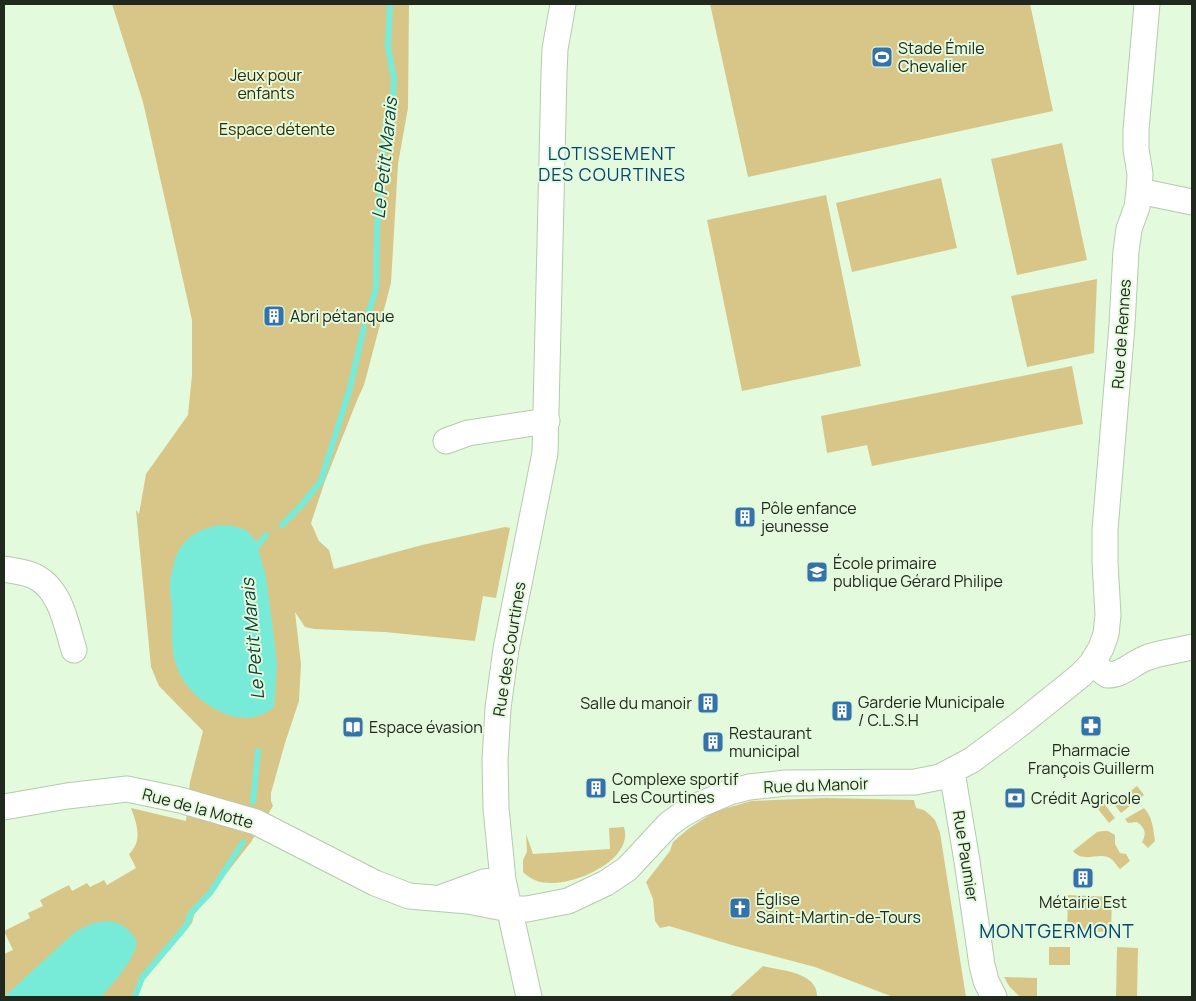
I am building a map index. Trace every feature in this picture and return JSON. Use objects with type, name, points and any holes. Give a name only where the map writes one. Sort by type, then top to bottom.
[{"type":"street","name":"Rue des Courtines","points":[[529,997],[503,880],[496,808],[495,760],[498,708],[506,649],[545,453],[555,49],[563,4]]},
{"type":"street","name":"Rue de Rennes","points":[[1092,663],[1101,648],[1106,634],[1108,614],[1105,562],[1107,512],[1126,251],[1129,229],[1137,207],[1139,191],[1140,174],[1136,149],[1139,82],[1146,4]]},
{"type":"street","points":[[1139,191],[1192,202]]},
{"type":"street","points":[[446,441],[468,433],[546,421]]},
{"type":"street","points":[[4,570],[32,575],[43,581],[51,589],[62,611],[74,650]]},
{"type":"street","points":[[1092,663],[1106,676],[1113,676],[1120,674],[1148,657],[1192,647]]},
{"type":"street","name":"Rue du Manoir","points":[[509,908],[527,909],[568,901],[599,887],[627,868],[669,824],[699,805],[730,792],[749,787],[786,783],[915,782],[940,777],[952,772],[972,760],[1020,724],[1081,676],[1092,663]]},
{"type":"street","name":"Rue Paumier","points":[[952,772],[982,965],[986,981],[994,997]]},
{"type":"street","name":"Rue de la Motte","points":[[4,807],[75,794],[127,789],[180,800],[256,822],[375,883],[409,896],[468,901],[509,908]]},
{"type":"street","name":"Rue de la Motte","points":[[438,899],[466,887],[484,882],[503,880]]},
{"type":"green space","points":[[112,4],[409,4],[408,108],[398,164],[391,283],[364,385],[325,481],[311,523],[319,541],[329,550],[334,569],[422,545],[505,527],[510,528],[496,598],[483,596],[475,641],[385,632],[314,629],[305,627],[295,612],[301,664],[299,701],[271,793],[273,806],[251,842],[194,915],[192,923],[144,980],[137,997],[4,997],[4,954],[13,950],[4,931],[30,918],[28,913],[43,906],[40,900],[69,885],[72,891],[87,883],[90,887],[104,880],[107,885],[136,868],[129,854],[136,844],[138,832],[131,808],[186,821],[190,782],[203,731],[159,686],[151,667],[136,510],[139,514],[146,474],[188,415],[192,375],[192,320],[143,102]]},
{"type":"green space","name":"Stade Émile Chevalier","points":[[710,4],[1030,4],[1053,111],[748,177]]},
{"type":"green space","points":[[1062,143],[1087,260],[1017,275],[991,159]]},
{"type":"green space","points":[[941,178],[957,248],[852,272],[836,203]]},
{"type":"green space","points":[[826,195],[861,366],[742,391],[707,220]]},
{"type":"green space","points":[[1097,279],[1094,353],[1027,367],[1011,296]]},
{"type":"green space","points":[[1072,366],[1083,424],[872,466],[867,445],[827,453],[821,416]]},
{"type":"green space","points":[[1137,786],[1144,795],[1121,813],[1114,804]]},
{"type":"green space","points":[[826,798],[914,800],[916,808],[924,810],[935,820],[940,833],[966,997],[893,997],[815,967],[669,926],[660,928],[655,921],[653,899],[646,882],[670,851],[673,842],[688,829],[714,812],[751,801]]},
{"type":"green space","points":[[1100,798],[1115,818],[1109,823],[1094,804]]},
{"type":"green space","points":[[1144,808],[1151,819],[1155,841],[1148,848],[1142,842],[1145,833],[1142,826],[1137,822],[1128,823],[1125,819]]},
{"type":"green space","points":[[624,827],[625,839],[621,849],[612,859],[589,874],[575,879],[551,883],[536,881],[523,872],[523,860],[527,852],[526,834],[533,854],[610,849],[609,828]]},
{"type":"green space","points":[[1108,831],[1115,835],[1115,844],[1120,853],[1126,854],[1130,861],[1120,869],[1108,857],[1085,857],[1077,855],[1073,851],[1097,832]]},
{"type":"green space","points":[[1068,895],[1112,897],[1111,932],[1067,931]]},
{"type":"green space","points":[[1049,947],[1070,947],[1070,965],[1049,965]]},
{"type":"green space","points":[[1117,947],[1138,948],[1137,997],[1116,997]]},
{"type":"green space","points":[[763,966],[789,971],[812,982],[816,989],[817,997],[729,997]]},
{"type":"green space","points":[[1004,977],[1037,978],[1037,997],[1020,997],[1009,986]]},
{"type":"water","points":[[220,525],[246,530],[256,541],[266,577],[277,665],[274,707],[262,715],[248,718],[234,716],[206,704],[185,682],[175,663],[170,584],[175,559],[183,544],[189,538],[202,530]]},
{"type":"water","points":[[107,921],[125,927],[137,942],[128,964],[101,997],[4,997],[75,932],[93,923]]},
{"type":"waterway","name":"Le Petit Marais","points":[[369,311],[376,289],[377,228],[386,124],[393,100],[394,79],[388,47],[390,4]]},
{"type":"waterway","name":"Le Petit Marais","points":[[282,525],[300,507],[321,481],[350,388],[364,327]]},
{"type":"waterway","name":"Le Petit Marais","points":[[253,552],[266,535]]},
{"type":"waterway","name":"Le Petit Marais","points":[[253,802],[258,751]]},
{"type":"waterway","name":"Le Petit Marais","points":[[135,997],[142,978],[186,926],[191,913],[211,892],[243,842]]},
{"type":"place","name":"Stade Émile Chevalier","points":[[882,57]]},
{"type":"place","name":"Abri pétanque","points":[[274,316]]},
{"type":"place","name":"Pôle enfance jeunesse","points":[[745,517]]},
{"type":"place","name":"École primaire publique Gérard Philipe","points":[[817,572]]},
{"type":"place","name":"Salle du manoir","points":[[708,703]]},
{"type":"place","name":"Garderie Municipale / C.L.S.H","points":[[842,711]]},
{"type":"place","name":"Pharmacie François Guillerm","points":[[1091,726]]},
{"type":"place","name":"Espace évasion","points":[[353,727]]},
{"type":"place","name":"Restaurant municipal","points":[[713,742]]},
{"type":"place","name":"Complexe sportif Les Courtines","points":[[596,788]]},
{"type":"place","name":"Crédit Agricole","points":[[1015,798]]},
{"type":"place","name":"Métairie Est","points":[[1083,878]]},
{"type":"place","name":"Église Saint-Martin-de-Tours","points":[[740,908]]},
{"type":"district","name":"LOTISSEMENT DES COURTINES","points":[[612,163]]},
{"type":"district","name":"MONTGERMONT","points":[[1057,931]]},
{"type":"park label","name":"Jeux pour enfants","points":[[266,84]]},
{"type":"park label","name":"Espace détente","points":[[277,129]]}]
